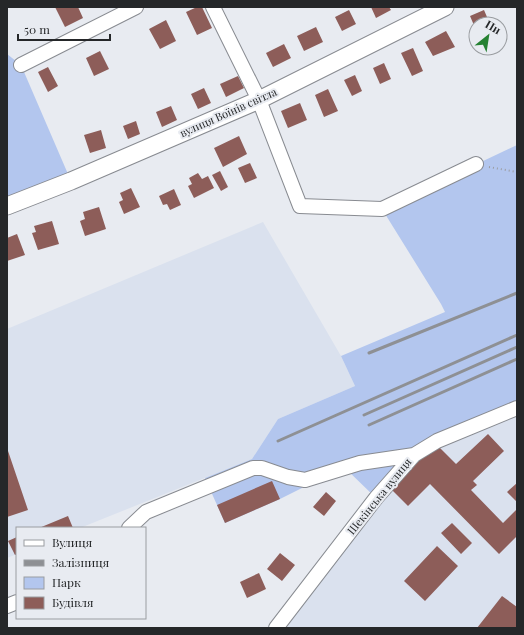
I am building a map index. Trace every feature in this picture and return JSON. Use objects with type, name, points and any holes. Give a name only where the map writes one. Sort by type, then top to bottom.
[{"type":"street","points":[[21,64],[136,7]]},
{"type":"street","points":[[213,7],[259,100],[300,206],[382,209],[476,164]]},
{"type":"street","name":"вулиця Воїнів світла","points":[[7,206],[71,181],[259,100],[445,7]]},
{"type":"street","name":"Шекінська вулиця","points":[[276,628],[376,498],[414,455],[437,441],[517,408]]},
{"type":"street","points":[[130,527],[146,512],[253,468],[262,468],[293,479],[304,480],[360,463],[414,455]]},
{"type":"path","points":[[476,164],[517,172]]},
{"type":"shaded area","points":[[263,222],[341,356],[355,386],[278,419],[252,459],[82,527],[16,527],[16,554],[7,558],[7,329]]},
{"type":"shaded area","points":[[517,408],[517,628],[276,628],[414,455]]},
{"type":"green space","points":[[7,54],[21,65],[71,181],[7,206]]},
{"type":"green space","points":[[517,145],[517,408],[437,441],[376,498],[344,467],[280,499],[225,523],[205,478],[252,459],[278,419],[355,386],[341,356],[445,312],[382,209]]},
{"type":"building","points":[[55,7],[78,7],[83,18],[65,27]]},
{"type":"building","points":[[197,7],[202,7],[212,28],[197,35],[186,12]]},
{"type":"building","points":[[371,7],[389,7],[391,10],[376,18]]},
{"type":"building","points":[[349,10],[356,24],[342,31],[335,17]]},
{"type":"building","points":[[484,10],[487,16],[470,16]]},
{"type":"building","points":[[166,20],[176,41],[160,49],[149,29]]},
{"type":"building","points":[[316,27],[323,42],[304,51],[297,36]]},
{"type":"building","points":[[446,31],[455,47],[433,56],[425,42]]},
{"type":"building","points":[[284,44],[291,58],[273,67],[266,53]]},
{"type":"building","points":[[413,48],[423,71],[412,76],[401,53]]},
{"type":"building","points":[[100,51],[109,69],[94,76],[86,58]]},
{"type":"building","points":[[384,63],[391,79],[380,84],[373,68]]},
{"type":"building","points":[[48,67],[58,86],[48,92],[38,72]]},
{"type":"building","points":[[355,75],[362,91],[352,96],[344,80]]},
{"type":"building","points":[[238,76],[244,88],[226,97],[220,84]]},
{"type":"building","points":[[204,88],[211,103],[198,109],[191,94]]},
{"type":"building","points":[[328,89],[338,111],[324,117],[315,95]]},
{"type":"building","points":[[300,103],[307,120],[288,128],[281,111]]},
{"type":"building","points":[[171,106],[177,120],[162,127],[156,112]]},
{"type":"building","points":[[136,121],[140,134],[128,139],[123,126]]},
{"type":"building","points":[[101,130],[106,148],[90,153],[84,135]]},
{"type":"building","points":[[239,136],[247,154],[223,167],[214,148]]},
{"type":"building","points":[[250,163],[257,178],[245,183],[238,168]]},
{"type":"building","points":[[220,171],[228,187],[221,191],[212,175]]},
{"type":"building","points":[[198,173],[202,179],[208,176],[214,188],[194,198],[188,186],[192,184],[189,178]]},
{"type":"building","points":[[131,188],[140,207],[124,214],[119,202],[123,200],[120,193]]},
{"type":"building","points":[[174,189],[181,205],[170,210],[167,204],[163,205],[159,196]]},
{"type":"building","points":[[99,207],[106,229],[85,236],[80,221],[85,219],[83,212]]},
{"type":"building","points":[[52,221],[59,244],[38,250],[32,233],[36,232],[34,226]]},
{"type":"building","points":[[17,234],[25,255],[7,261],[7,238]]},
{"type":"building","points":[[488,434],[504,451],[473,481],[477,485],[471,490],[503,523],[517,509],[517,536],[499,554],[430,484],[408,506],[391,489],[436,444],[456,464]]},
{"type":"building","points":[[7,448],[28,510],[7,517]]},
{"type":"building","points":[[272,481],[280,499],[225,523],[217,505]]},
{"type":"building","points":[[517,483],[517,502],[507,492]]},
{"type":"building","points":[[326,492],[336,501],[324,516],[313,507]]},
{"type":"building","points":[[68,516],[73,527],[41,527]]},
{"type":"building","points":[[452,523],[472,543],[461,554],[441,533]]},
{"type":"building","points":[[16,537],[16,554],[15,555],[8,541]]},
{"type":"building","points":[[437,546],[458,566],[425,601],[404,581]]},
{"type":"building","points":[[280,553],[295,565],[282,581],[267,569]]},
{"type":"building","points":[[259,573],[266,589],[247,598],[240,582]]},
{"type":"building","points":[[502,596],[517,607],[517,628],[477,628]]},
{"type":"railway","points":[[369,353],[517,293]]},
{"type":"railway","points":[[278,441],[517,335]]},
{"type":"railway","points":[[364,415],[517,347]]},
{"type":"railway","points":[[369,425],[517,359]]}]
